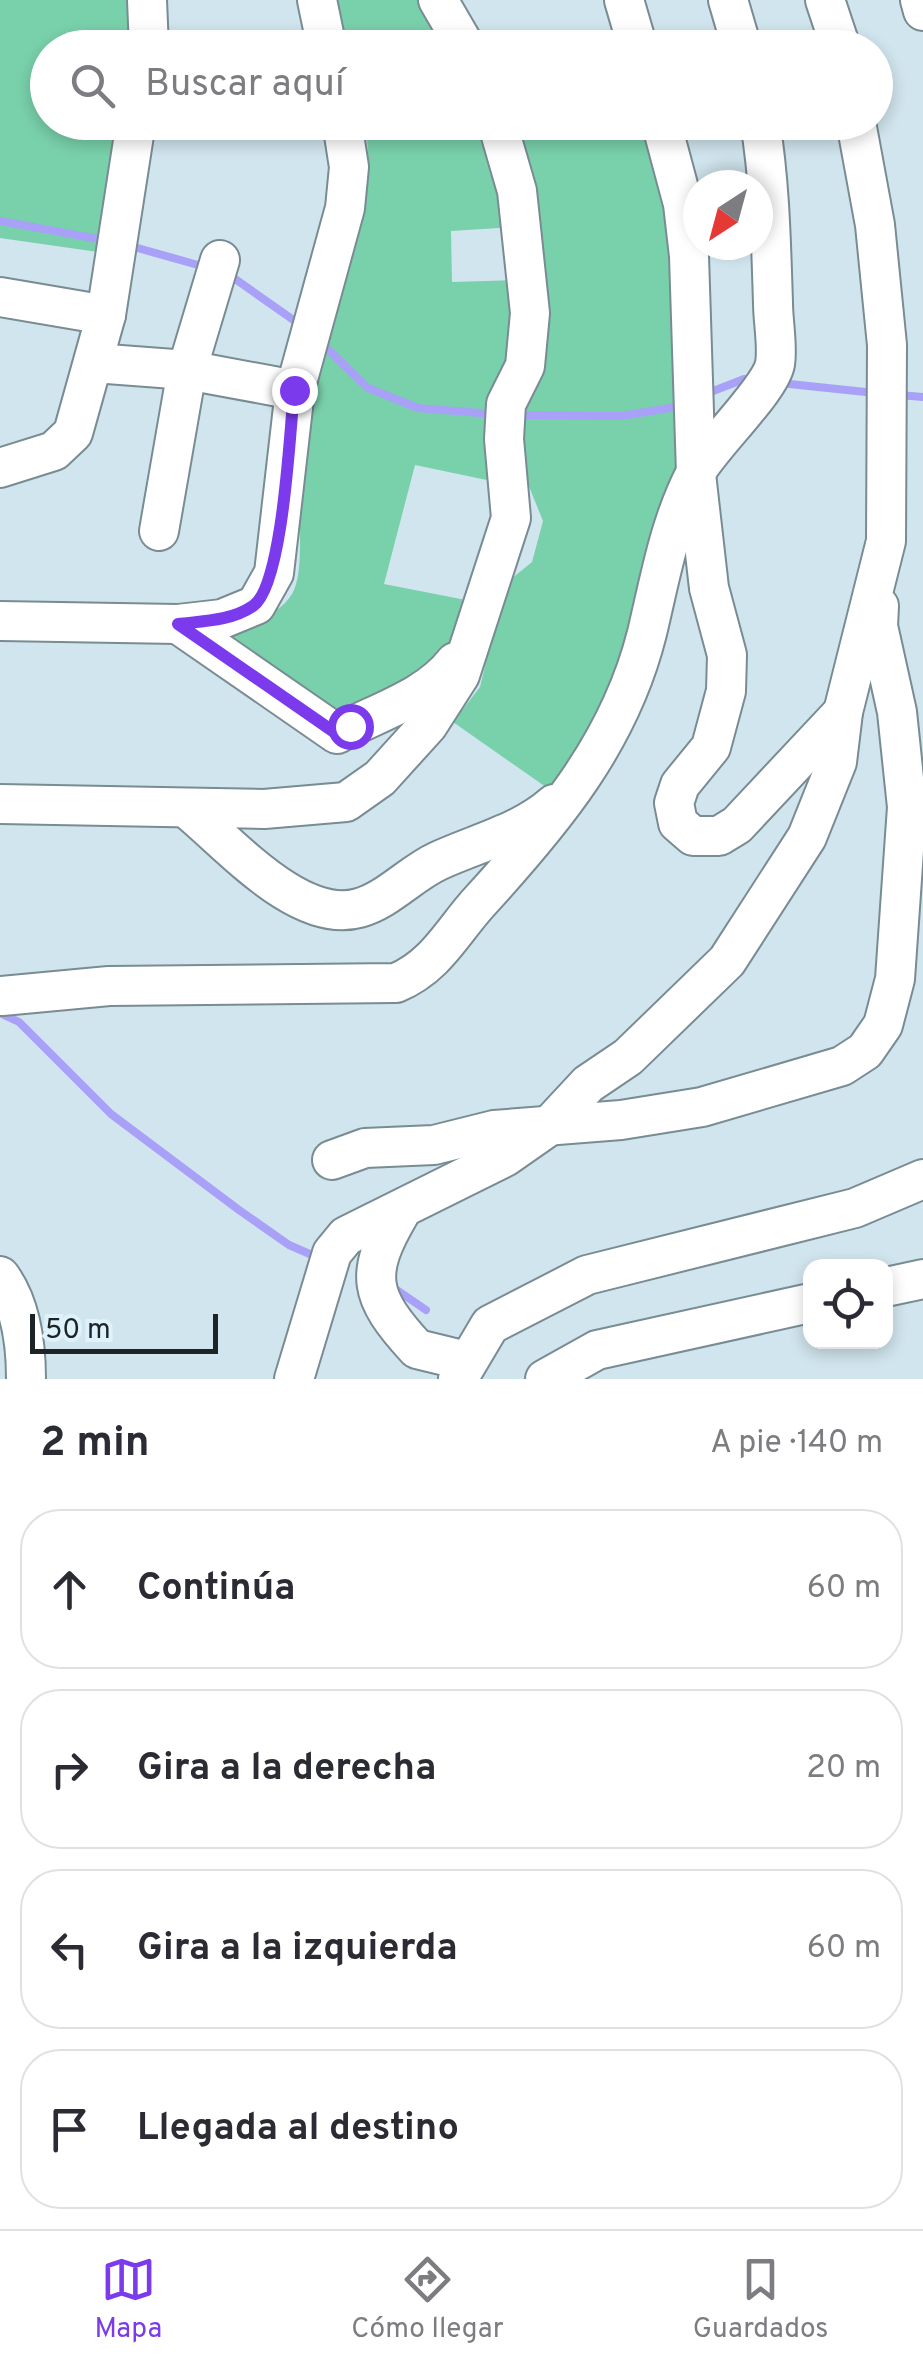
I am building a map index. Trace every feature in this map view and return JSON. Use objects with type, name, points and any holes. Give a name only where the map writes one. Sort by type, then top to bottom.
[{"type":"street","points":[[147,0],[148,30]]},
{"type":"street","points":[[317,0],[323,30]]},
{"type":"street","points":[[438,0],[456,30]]},
{"type":"street","points":[[624,0],[633,30]]},
{"type":"street","points":[[728,0],[737,30]]},
{"type":"street","points":[[826,0],[835,30]]},
{"type":"street","points":[[920,0],[923,12]]},
{"type":"street","points":[[0,468],[54,451],[73,432],[106,315],[133,140]]},
{"type":"street","points":[[0,621],[178,624],[222,620],[256,605],[274,572],[294,390],[344,208],[349,167],[345,140]]},
{"type":"street","points":[[0,804],[264,809],[346,802],[362,794],[428,725],[460,676],[511,518],[504,439],[506,404],[525,366],[530,313],[518,191],[502,140]]},
{"type":"street","points":[[666,140],[684,204],[690,256],[696,474],[710,588],[727,654],[726,691],[710,747],[680,785],[674,802],[678,823],[693,836],[719,836],[737,825],[843,712]]},
{"type":"street","points":[[2,996],[110,986],[396,983],[414,975],[456,936],[477,904],[547,830],[582,778],[625,698],[646,634],[657,574],[696,474],[774,366],[768,176],[763,140]]},
{"type":"street","points":[[294,1379],[332,1253],[362,1226],[400,1213],[505,1157],[548,1127],[588,1084],[628,1057],[727,961],[785,876],[827,792],[886,542],[888,345],[875,225],[859,140]]},
{"type":"street","points":[[160,531],[187,370],[220,260]]},
{"type":"street","points":[[0,297],[106,315]]},
{"type":"street","points":[[94,363],[187,370],[294,390]]},
{"type":"street","points":[[332,1160],[365,1148],[434,1145],[494,1130],[601,1122],[702,1107],[842,1066],[865,1051],[882,1024],[895,978],[908,807],[897,712],[878,626],[880,573]]},
{"type":"street","points":[[178,624],[337,734],[446,674],[471,640]]},
{"type":"street","points":[[186,808],[283,889],[308,905],[334,911],[360,908],[388,894],[413,873],[530,823],[582,778]]},
{"type":"street","points":[[588,1084],[584,1104],[601,1122]]},
{"type":"street","points":[[400,1213],[376,1253],[376,1291],[416,1349],[462,1370],[490,1326],[587,1275],[855,1208],[923,1179]]},
{"type":"street","points":[[0,1276],[11,1290],[26,1348],[26,1379]]},
{"type":"street","points":[[893,1285],[923,1279]]},
{"type":"street","points":[[545,1379],[598,1350],[803,1305]]},
{"type":"green space","points":[[0,0],[140,0],[138,30],[30,30],[30,140],[124,140],[98,252],[0,238]]},
{"type":"green space","points":[[336,0],[430,0],[445,30],[343,30]]},
{"type":"green space","points":[[366,140],[493,140],[515,227],[451,231],[452,282],[521,280],[501,483],[415,465],[384,584],[471,601],[455,650],[416,685],[336,721],[212,635],[277,610],[296,584],[304,438],[322,336],[361,215]]},
{"type":"green space","points":[[514,140],[659,140],[676,206],[682,484],[637,645],[553,792],[453,722],[480,687],[505,584],[532,562],[543,521],[526,479],[517,421]]},
{"type":"waterway","points":[[0,221],[109,241]]},
{"type":"waterway","points":[[127,245],[205,267]]},
{"type":"waterway","points":[[228,274],[302,326]]},
{"type":"waterway","points":[[320,342],[368,388],[418,408],[493,414]]},
{"type":"waterway","points":[[703,395],[744,379],[756,380]]},
{"type":"waterway","points":[[780,383],[875,393]]},
{"type":"waterway","points":[[899,395],[923,397]]},
{"type":"waterway","points":[[517,415],[621,416],[682,406]]},
{"type":"waterway","points":[[0,1013],[19,1022],[111,1114],[289,1245],[319,1258]]},
{"type":"waterway","points":[[388,1284],[426,1310]]},
{"type":"route","points":[[294,390],[274,572],[256,605],[222,620],[178,624],[337,734],[350,726]]}]
